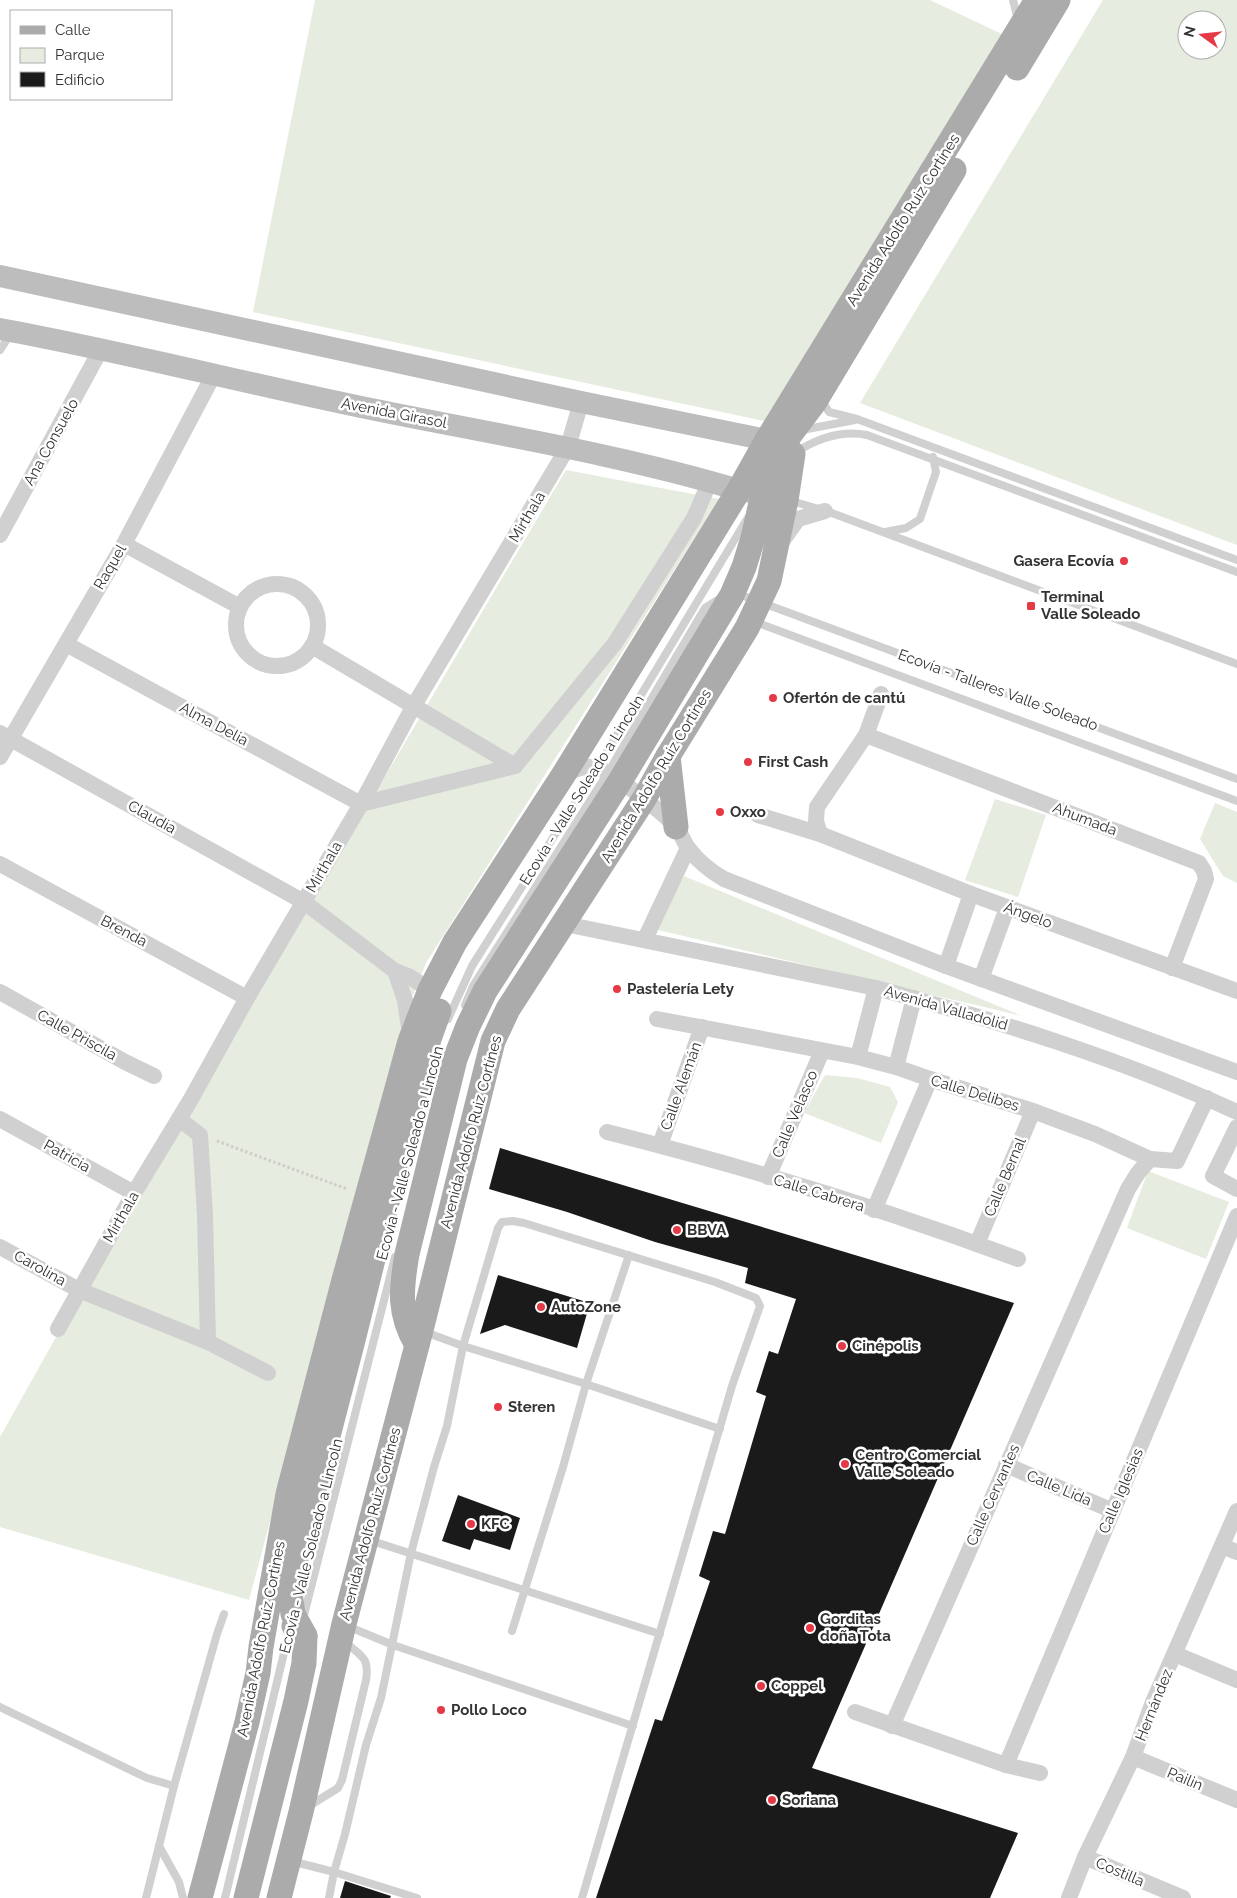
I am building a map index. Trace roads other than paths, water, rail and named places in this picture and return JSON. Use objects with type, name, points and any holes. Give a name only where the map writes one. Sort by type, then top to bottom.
[{"type":"main road","name":"Avenida Adolfo Ruiz Cortínes","points":[[288,1494],[410,1041],[427,999],[455,942],[591,772],[752,492],[786,440],[1037,0]]},
{"type":"main road","points":[[786,440],[818,398],[1058,0]]},
{"type":"main road","name":"Avenida Adolfo Ruiz Cortínes","points":[[279,1898],[342,1631],[419,1338],[493,1040],[508,1009],[565,924],[644,799],[755,611],[769,581],[786,500],[786,440]]},
{"type":"main road","points":[[211,1898],[270,1675],[286,1632],[301,1494],[417,1046],[443,983],[470,933],[591,772],[732,596],[753,538],[752,492]]},
{"type":"main road","points":[[668,756],[682,838]]},
{"type":"main road","points":[[419,1338],[409,1332],[402,1309],[401,1286],[407,1254],[456,1059],[468,1026],[591,772]]},
{"type":"main road","name":"Avenida Adolfo Ruíz Cortines","points":[[200,1898],[247,1722],[258,1673],[286,1632],[288,1494]]},
{"type":"main road","points":[[246,1898],[304,1663],[305,1636],[286,1632]]},
{"type":"main road","points":[[257,1856],[299,1818]]},
{"type":"street","points":[[0,276],[582,402],[786,440]]},
{"type":"street","name":"Avenida Girasol","points":[[6,330],[101,349],[360,407],[568,447],[786,500]]},
{"type":"street","name":"Ana Consuelo","points":[[0,535],[101,349]]},
{"type":"street","name":"Raquel","points":[[0,757],[5,736],[66,644],[124,544],[214,374]]},
{"type":"street","name":"Mirthala","points":[[58,1330],[134,1193],[361,804],[413,707],[568,447],[582,402]]},
{"type":"street","points":[[361,804],[515,766],[615,643],[694,518],[710,481]]},
{"type":"street","points":[[773,564],[781,544],[798,519],[825,511]]},
{"type":"street","points":[[124,544],[240,607]]},
{"type":"street","points":[[276,584],[290,586],[303,593],[312,604],[318,618],[318,633],[305,656],[296,662],[285,666],[273,667],[262,664],[244,650],[239,641],[236,629],[240,607],[249,595],[261,587],[276,584]]},
{"type":"street","name":"Alma Delia","points":[[66,644],[361,804]]},
{"type":"street","points":[[312,646],[515,766]]},
{"type":"street","points":[[820,834],[816,821],[817,807],[866,735],[881,694]]},
{"type":"street","name":"Ahumada","points":[[866,735],[1199,863],[1204,871],[1206,880],[1172,968]]},
{"type":"street","name":"Claudia","points":[[5,736],[304,902],[395,971],[410,977],[427,999]]},
{"type":"street","points":[[591,772],[644,799],[682,838],[711,872],[724,879],[946,966],[1237,1072]]},
{"type":"street","name":"Ángelo","points":[[758,815],[820,834],[1007,908],[1237,991]]},
{"type":"street","points":[[645,939],[682,838]]},
{"type":"street","name":"Brenda","points":[[0,864],[247,998]]},
{"type":"street","points":[[946,966],[971,894]]},
{"type":"street","points":[[981,979],[1007,908]]},
{"type":"street","name":"Avenida Valladolid","points":[[565,924],[645,939],[876,988],[914,998],[1086,1051],[1237,1112]]},
{"type":"street","points":[[395,971],[405,1000],[410,1041]]},
{"type":"street","points":[[858,1057],[876,988]]},
{"type":"street","name":"Calle Priscila","points":[[0,992],[125,1062],[154,1076]]},
{"type":"street","points":[[896,1067],[914,998]]},
{"type":"street","name":"Calle Delibes","points":[[657,1019],[858,1057],[896,1067],[1033,1111],[1095,1134],[1150,1159],[1177,1161],[1206,1098]]},
{"type":"street","name":"Calle Alemán","points":[[660,1145],[702,1027]]},
{"type":"street","name":"Calle Velasco","points":[[768,1177],[822,1051]]},
{"type":"street","points":[[874,1210],[930,1079]]},
{"type":"street","name":"Calle Bernal","points":[[977,1244],[1033,1111]]},
{"type":"street","points":[[179,1118],[200,1135],[205,1215],[208,1342]]},
{"type":"street","name":"Patricia","points":[[0,1119],[134,1193]]},
{"type":"street","points":[[1237,1127],[1213,1176],[1237,1189]]},
{"type":"street","name":"Calle Cabrera","points":[[607,1132],[660,1145],[768,1177],[874,1210],[1018,1259]]},
{"type":"street","name":"Calle Cervantes","points":[[892,1726],[1128,1190],[1138,1173],[1150,1159]]},
{"type":"street","name":"Calle Iglesias","points":[[1006,1765],[1237,1216]]},
{"type":"street","name":"Carolina","points":[[0,1247],[79,1290],[208,1342],[268,1373]]},
{"type":"street","name":"Calle Lida","points":[[1006,1465],[1113,1511]]},
{"type":"street","name":"Hernández","points":[[1069,1898],[1085,1857],[1133,1757],[1153,1702],[1237,1511]]},
{"type":"street","points":[[1222,1546],[1237,1552]]},
{"type":"street","points":[[1175,1654],[1237,1680]]},
{"type":"street","points":[[855,1712],[1006,1765],[1040,1773]]},
{"type":"street","name":"Pailin","points":[[1133,1757],[1237,1800]]},
{"type":"street","name":"Costilla","points":[[1085,1857],[1183,1898]]},
{"type":"lane","points":[[1013,0],[1020,30]]},
{"type":"lane","points":[[0,350],[6,330]]},
{"type":"lane","points":[[818,398],[829,412],[856,419],[1237,560]]},
{"type":"lane","points":[[786,440],[856,419]]},
{"type":"lane","points":[[786,440],[857,433],[867,435],[1237,572]]},
{"type":"lane","points":[[883,532],[906,528],[920,519],[936,472],[934,460],[927,445]]},
{"type":"lane","name":"Ecovía - Valle Soleado a Lincoln","points":[[444,1028],[472,966],[591,772],[752,492]]},
{"type":"lane","points":[[786,500],[825,511],[883,532],[1237,664]]},
{"type":"lane","points":[[732,596],[741,595],[755,611],[1237,801]]},
{"type":"lane","name":"Ecovía - Talleres Valle Soleado","points":[[755,611],[1237,779]]},
{"type":"lane","points":[[463,1012],[472,986],[591,772]]},
{"type":"lane","points":[[329,1898],[366,1745],[381,1698],[412,1553],[434,1467],[447,1426],[463,1346],[498,1228],[502,1222],[513,1221],[715,1282],[756,1298],[759,1302],[760,1312],[732,1386],[582,1898]]},
{"type":"lane","points":[[286,1632],[397,1247]]},
{"type":"lane","points":[[512,1631],[563,1467],[586,1384],[629,1255]]},
{"type":"lane","points":[[419,1338],[463,1346],[586,1384],[720,1429]]},
{"type":"lane","points":[[365,1539],[660,1634]]},
{"type":"lane","name":"Ecovía - Valle Soleado a Lincoln","points":[[225,1898],[286,1632],[300,1584]]},
{"type":"lane","points":[[146,1898],[174,1786],[224,1614]]},
{"type":"lane","points":[[342,1631],[393,1645],[633,1726]]},
{"type":"lane","points":[[299,1818],[338,1788],[342,1780],[360,1709],[368,1666],[342,1631]]},
{"type":"lane","points":[[0,1707],[147,1778],[174,1786]]},
{"type":"lane","points":[[159,1846],[179,1882],[183,1898]]},
{"type":"lane","points":[[289,1860],[417,1898]]},
{"type":"place","name":"Gasera Ecovía","points":[[1124,561]]},
{"type":"place","name":"Terminal Valle Soleado","points":[[1031,606]]},
{"type":"place","name":"Ofertón de cantú","points":[[773,698]]},
{"type":"place","name":"First Cash","points":[[748,762]]},
{"type":"place","name":"Oxxo","points":[[720,812]]},
{"type":"place","name":"Pastelería Lety","points":[[617,989]]},
{"type":"place","name":"BBVA","points":[[677,1230]]},
{"type":"place","name":"AutoZone","points":[[541,1307]]},
{"type":"place","name":"Cinépolis","points":[[842,1346]]},
{"type":"place","name":"Steren","points":[[498,1407]]},
{"type":"place","name":"Centro Comercial Valle Soleado","points":[[845,1464]]},
{"type":"place","name":"KFC","points":[[471,1524]]},
{"type":"place","name":"Gorditas doña Tota","points":[[810,1628]]},
{"type":"place","name":"Coppel","points":[[761,1686]]},
{"type":"place","name":"Pollo Loco","points":[[441,1710]]},
{"type":"place","name":"Soriana","points":[[772,1800]]}]
